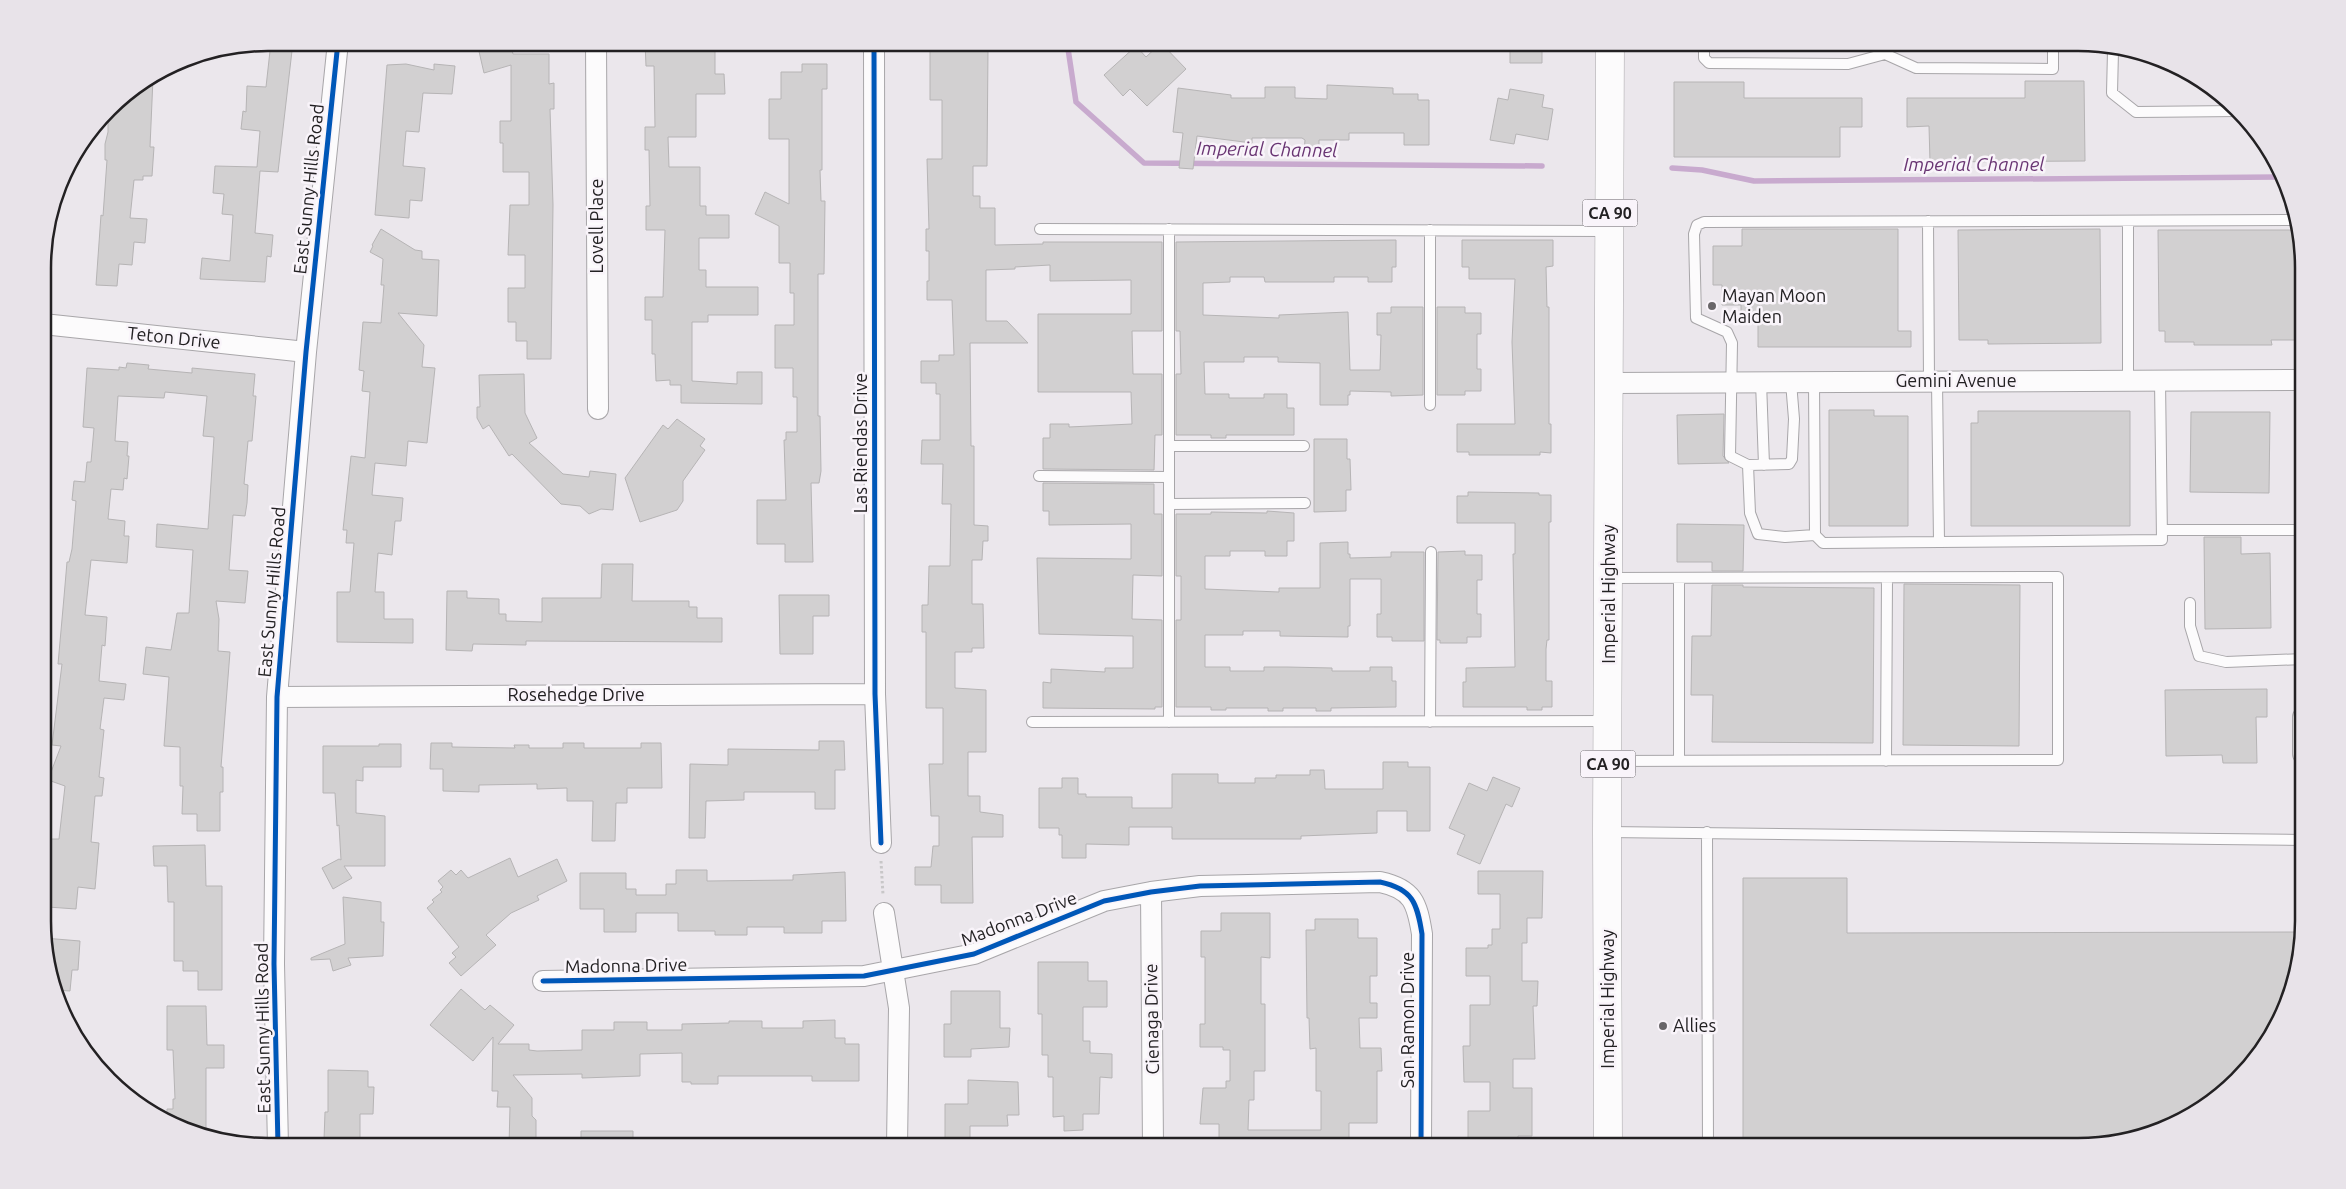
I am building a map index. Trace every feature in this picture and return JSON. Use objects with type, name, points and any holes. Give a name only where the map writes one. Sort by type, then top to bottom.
[{"type":"main road","name":"Imperial Highway","points":[[1608,1138],[1607,832],[1609,721],[1610,51]]},
{"type":"street","name":"East Sunny Hills Road","points":[[278,1138],[274,964],[277,697],[306,352],[337,51]]},
{"type":"street","name":"Lovell Place","points":[[596,51],[598,409]]},
{"type":"street","name":"Las Riendas Drive","points":[[874,51],[875,694],[881,843]]},
{"type":"street","name":"Teton Drive","points":[[51,325],[306,352]]},
{"type":"street","name":"Gemini Avenue","points":[[1610,383],[2295,380]]},
{"type":"street","name":"Rosehedge Drive","points":[[277,697],[875,694]]},
{"type":"street","name":"Madonna Drive","points":[[543,981],[864,976],[974,954],[1104,901],[1151,892],[1200,886],[1380,882],[1397,886],[1411,897]]},
{"type":"street","name":"Cienaga Drive","points":[[1151,892],[1154,1138]]},
{"type":"street","name":"San Ramon Drive","points":[[1411,897],[1418,912],[1422,934],[1421,1138]]},
{"type":"street","points":[[884,913],[899,1008],[897,1138]]},
{"type":"lane","points":[[1704,51],[1704,58],[1709,63],[1848,64],[1885,54],[1916,68],[2053,69],[2053,51]]},
{"type":"lane","points":[[2113,54],[2112,92],[2136,112],[2227,111]]},
{"type":"lane","points":[[1791,382],[1794,419],[1792,459],[1788,464],[1748,465],[1730,456],[1732,343],[1727,332],[1696,318],[1694,234],[1697,225],[1704,222],[2289,220]]},
{"type":"lane","points":[[1928,221],[1939,542]]},
{"type":"lane","points":[[2128,221],[2128,380]]},
{"type":"lane","points":[[1040,229],[1610,231]]},
{"type":"lane","points":[[1169,229],[1169,722]]},
{"type":"lane","points":[[1430,230],[1430,405]]},
{"type":"lane","points":[[1814,382],[1816,534],[1823,543],[2162,540],[2160,380]]},
{"type":"lane","points":[[1761,382],[1764,464]]},
{"type":"lane","points":[[1169,446],[1304,446]]},
{"type":"lane","points":[[1748,465],[1750,513],[1758,534],[1785,537],[1816,534]]},
{"type":"lane","points":[[1038,476],[1169,477]]},
{"type":"lane","points":[[1169,504],[1305,503]]},
{"type":"lane","points":[[2162,530],[2295,530]]},
{"type":"lane","points":[[1430,722],[1431,552]]},
{"type":"lane","points":[[1608,761],[2058,760],[2058,577],[1609,578]]},
{"type":"lane","points":[[1886,761],[1887,578]]},
{"type":"lane","points":[[1679,579],[1679,760]]},
{"type":"lane","points":[[2190,604],[2190,626],[2200,656],[2226,662],[2295,658]]},
{"type":"lane","points":[[1032,722],[1609,721]]},
{"type":"lane","points":[[1607,832],[2295,840]]},
{"type":"lane","points":[[1708,832],[1708,1138]]},
{"type":"path","points":[[881,843],[884,913]]},
{"type":"building","points":[[270,51],[292,51],[278,172],[260,171],[255,233],[273,235],[271,257],[267,256],[265,282],[200,279],[202,258],[230,261],[233,215],[222,214],[224,194],[213,193],[215,166],[257,167],[260,131],[241,129],[243,111],[246,112],[247,86],[266,87]]},
{"type":"building","points":[[479,51],[512,51],[513,54],[549,54],[549,84],[554,83],[554,109],[550,109],[553,205],[551,359],[527,359],[527,341],[516,341],[516,322],[508,322],[508,288],[525,288],[525,255],[508,255],[510,205],[529,205],[529,172],[503,172],[503,143],[500,143],[500,121],[511,121],[511,65],[484,73]]},
{"type":"building","points":[[645,51],[715,51],[715,74],[724,74],[725,94],[696,94],[696,137],[668,137],[669,167],[700,167],[700,206],[706,206],[706,215],[729,215],[729,238],[699,238],[699,270],[706,270],[706,287],[758,287],[758,315],[708,315],[708,322],[692,322],[692,381],[737,384],[737,372],[762,372],[762,404],[681,403],[681,385],[670,385],[670,380],[656,381],[655,354],[652,354],[652,320],[645,320],[645,297],[663,297],[665,230],[646,230],[646,206],[650,206],[649,150],[645,150],[645,127],[655,127],[654,66],[646,66]]},
{"type":"building","points":[[930,51],[988,51],[987,166],[973,166],[973,196],[980,196],[980,208],[995,208],[995,245],[1043,244],[1043,242],[1162,242],[1162,331],[1132,331],[1133,374],[1162,374],[1162,435],[1155,435],[1154,470],[1043,469],[1043,438],[1050,438],[1050,424],[1069,424],[1069,427],[1132,424],[1131,392],[1038,392],[1038,314],[1131,314],[1131,280],[1050,281],[1050,265],[986,270],[986,321],[1007,321],[1028,343],[970,343],[971,446],[974,446],[974,525],[988,526],[988,541],[983,541],[982,560],[972,560],[972,604],[983,604],[984,648],[972,648],[972,652],[955,652],[955,688],[986,690],[986,752],[968,752],[968,796],[980,796],[980,812],[1003,815],[1003,837],[972,837],[973,903],[941,903],[941,885],[915,885],[915,867],[931,867],[933,846],[939,846],[939,816],[931,816],[929,764],[943,764],[943,708],[926,708],[926,632],[922,632],[922,605],[928,605],[929,566],[950,566],[951,504],[942,504],[943,464],[921,464],[922,440],[940,440],[940,394],[936,394],[936,383],[921,383],[921,361],[939,361],[939,355],[954,355],[952,300],[927,300],[929,251],[926,251],[926,229],[929,229],[927,159],[942,159],[942,100],[930,100]]},
{"type":"building","points":[[1130,51],[1141,51],[1146,57],[1152,51],[1169,51],[1186,69],[1147,106],[1130,89],[1123,96],[1104,75]]},
{"type":"building","points":[[1510,51],[1542,51],[1542,63],[1510,63]]},
{"type":"building","points":[[406,64],[434,70],[434,64],[455,66],[452,94],[423,93],[419,132],[406,131],[403,166],[425,168],[422,201],[410,200],[409,218],[375,215],[387,65]]},
{"type":"building","points":[[802,64],[827,64],[827,89],[822,89],[822,170],[820,170],[821,201],[825,201],[824,274],[818,274],[818,416],[820,416],[821,471],[819,483],[811,483],[813,562],[785,562],[785,544],[757,544],[757,500],[786,500],[784,440],[786,440],[786,432],[797,432],[797,397],[793,397],[793,368],[775,368],[775,325],[794,325],[794,293],[790,293],[790,263],[779,263],[779,226],[755,214],[765,192],[789,204],[789,139],[769,139],[769,99],[781,99],[781,72],[802,72]]},
{"type":"building","points":[[2025,81],[2084,81],[2085,161],[1930,162],[1929,126],[1907,127],[1907,98],[2025,98]]},
{"type":"building","points":[[1674,82],[1744,82],[1744,98],[1862,98],[1862,127],[1840,127],[1840,157],[1674,157]]},
{"type":"building","points":[[153,85],[150,147],[154,147],[152,176],[143,176],[143,180],[134,180],[130,218],[147,219],[145,243],[134,242],[132,265],[119,264],[117,286],[96,285],[107,160],[105,160],[105,144],[108,122],[125,105]]},
{"type":"building","points":[[1327,85],[1393,88],[1393,94],[1418,94],[1418,100],[1429,100],[1429,145],[1404,145],[1404,133],[1349,133],[1349,140],[1319,140],[1319,151],[1304,151],[1305,140],[1302,138],[1252,138],[1252,143],[1197,136],[1193,169],[1179,168],[1183,133],[1173,132],[1178,88],[1231,95],[1231,98],[1265,98],[1265,87],[1295,87],[1295,98],[1327,99]]},
{"type":"building","points":[[1510,89],[1544,95],[1542,107],[1553,109],[1548,140],[1516,134],[1514,144],[1490,140],[1498,98],[1508,100]]},
{"type":"building","points":[[381,229],[415,250],[422,251],[422,259],[439,260],[437,316],[398,313],[424,345],[422,367],[435,368],[427,443],[408,441],[406,466],[375,463],[372,495],[403,498],[401,521],[395,521],[392,555],[378,553],[375,592],[384,592],[384,619],[413,619],[413,643],[337,642],[337,592],[350,592],[354,543],[346,543],[347,530],[343,530],[351,456],[365,458],[370,392],[362,391],[364,371],[359,370],[363,322],[381,323],[384,285],[381,285],[383,259],[370,252]]},
{"type":"building","points":[[1742,229],[1898,229],[1898,331],[1911,331],[1911,347],[1758,347],[1758,321],[1741,321],[1741,305],[1722,305],[1722,285],[1713,285],[1713,246],[1742,246]]},
{"type":"building","points":[[2100,229],[2101,343],[1988,344],[1988,340],[1959,340],[1958,230]]},
{"type":"building","points":[[2158,230],[2292,230],[2295,269],[2295,340],[2271,340],[2272,345],[2194,345],[2194,342],[2165,342],[2165,331],[2159,331]]},
{"type":"building","points":[[1396,240],[1396,267],[1392,267],[1392,282],[1368,282],[1368,277],[1334,277],[1334,282],[1265,282],[1264,277],[1230,277],[1230,282],[1203,283],[1203,315],[1279,318],[1279,315],[1348,312],[1350,370],[1380,370],[1381,335],[1377,335],[1377,313],[1391,313],[1391,307],[1423,307],[1423,395],[1391,396],[1391,392],[1350,391],[1348,405],[1320,405],[1320,363],[1278,362],[1278,357],[1244,357],[1244,362],[1204,362],[1205,394],[1229,394],[1229,398],[1264,398],[1264,394],[1287,394],[1287,408],[1294,408],[1294,435],[1226,435],[1226,438],[1211,438],[1211,435],[1176,435],[1176,374],[1181,374],[1180,331],[1176,331],[1176,242]]},
{"type":"building","points":[[1462,240],[1553,240],[1553,266],[1546,267],[1547,307],[1549,307],[1549,424],[1551,424],[1551,453],[1540,452],[1540,455],[1469,455],[1469,452],[1457,452],[1457,424],[1515,424],[1512,342],[1515,279],[1469,279],[1469,267],[1462,267]]},
{"type":"building","points":[[1437,307],[1465,307],[1465,313],[1481,313],[1481,334],[1477,334],[1477,369],[1481,369],[1481,391],[1465,391],[1465,395],[1437,395]]},
{"type":"building","points":[[127,363],[149,365],[148,369],[192,373],[192,368],[255,374],[253,396],[256,396],[252,441],[248,441],[244,484],[248,485],[247,503],[245,516],[233,515],[229,570],[248,571],[245,603],[216,601],[219,619],[218,651],[230,652],[221,767],[223,767],[223,792],[220,792],[220,831],[197,831],[197,814],[182,814],[183,786],[180,786],[180,747],[164,746],[169,677],[143,674],[146,647],[171,650],[177,613],[189,613],[193,550],[156,547],[157,524],[208,529],[214,437],[203,436],[207,396],[165,392],[164,398],[118,396],[115,441],[128,442],[127,456],[129,456],[127,479],[124,478],[123,490],[111,489],[108,519],[125,521],[124,536],[129,536],[127,563],[91,560],[85,615],[107,617],[105,646],[102,645],[99,681],[126,684],[124,700],[104,698],[100,729],[104,730],[99,777],[104,778],[102,796],[95,796],[91,842],[99,843],[95,889],[78,887],[76,909],[51,907],[51,839],[59,839],[65,786],[51,781],[51,772],[61,746],[52,745],[62,664],[58,664],[67,562],[69,562],[72,549],[76,501],[72,500],[74,481],[85,482],[87,462],[91,462],[94,428],[83,427],[87,368],[119,370],[119,367],[126,368]]},
{"type":"building","points":[[524,374],[525,413],[537,438],[529,443],[563,474],[589,477],[590,471],[616,474],[613,510],[601,509],[589,514],[580,506],[561,504],[512,454],[509,456],[489,425],[483,429],[477,418],[477,407],[480,407],[479,375]]},
{"type":"building","points":[[1829,410],[1874,410],[1874,416],[1908,416],[1908,526],[1829,526]]},
{"type":"building","points":[[1978,411],[2130,411],[2130,526],[1971,526],[1971,423],[1978,423]]},
{"type":"building","points":[[2191,412],[2270,412],[2269,493],[2190,492]]},
{"type":"building","points":[[1724,414],[1723,456],[1729,463],[1678,464],[1677,415]]},
{"type":"building","points":[[677,419],[705,439],[700,446],[705,450],[683,481],[683,501],[677,510],[640,522],[625,478],[663,425],[668,429]]},
{"type":"building","points":[[1314,439],[1347,439],[1347,459],[1350,459],[1351,490],[1346,490],[1346,511],[1314,512]]},
{"type":"building","points":[[1043,483],[1154,484],[1154,514],[1162,514],[1162,576],[1133,575],[1132,619],[1162,620],[1162,707],[1155,707],[1155,709],[1043,708],[1043,682],[1051,683],[1051,669],[1105,672],[1105,668],[1133,668],[1133,636],[1039,634],[1037,558],[1131,559],[1131,524],[1049,525],[1049,511],[1043,511]]},
{"type":"building","points":[[1468,492],[1539,493],[1539,495],[1551,495],[1551,522],[1549,522],[1549,640],[1547,640],[1546,649],[1546,681],[1552,681],[1552,707],[1542,707],[1542,710],[1527,710],[1527,707],[1463,707],[1463,682],[1466,682],[1466,668],[1515,667],[1513,554],[1515,554],[1515,523],[1457,523],[1457,496],[1468,496]]},
{"type":"building","points":[[1267,511],[1294,513],[1294,541],[1287,541],[1287,556],[1265,556],[1265,551],[1230,551],[1230,556],[1205,556],[1205,589],[1279,592],[1279,588],[1320,588],[1320,543],[1348,542],[1350,558],[1391,557],[1391,552],[1424,552],[1424,641],[1392,641],[1392,637],[1377,637],[1377,614],[1381,614],[1381,579],[1350,579],[1350,626],[1348,626],[1348,637],[1280,636],[1280,631],[1243,631],[1243,635],[1205,635],[1205,667],[1230,667],[1230,671],[1264,671],[1264,667],[1287,667],[1332,668],[1332,671],[1370,671],[1370,667],[1392,667],[1392,681],[1396,681],[1396,707],[1331,708],[1331,711],[1316,711],[1316,708],[1283,708],[1283,711],[1268,711],[1268,708],[1211,710],[1211,707],[1176,707],[1176,620],[1181,620],[1181,576],[1176,576],[1176,514],[1211,514],[1211,512],[1267,513]]},
{"type":"building","points":[[1677,524],[1744,525],[1743,571],[1712,571],[1712,562],[1677,562]]},
{"type":"building","points":[[2204,537],[2241,537],[2241,554],[2270,553],[2271,628],[2205,629]]},
{"type":"building","points":[[1465,551],[1465,555],[1482,555],[1482,580],[1477,580],[1477,614],[1481,614],[1481,637],[1467,637],[1467,643],[1440,643],[1440,640],[1437,640],[1438,552]]},
{"type":"building","points":[[602,564],[633,564],[632,601],[689,601],[689,607],[697,607],[697,618],[722,618],[722,642],[526,641],[526,645],[473,644],[472,651],[446,650],[447,591],[467,591],[467,598],[499,599],[499,614],[506,614],[506,621],[542,622],[542,598],[601,598]]},
{"type":"building","points":[[1904,584],[2020,585],[2019,746],[1903,745]]},
{"type":"building","points":[[1712,585],[1874,588],[1873,743],[1712,742],[1713,695],[1691,695],[1692,636],[1711,636]]},
{"type":"building","points":[[779,595],[829,595],[829,616],[813,616],[813,654],[780,654]]},
{"type":"building","points":[[2267,689],[2267,717],[2256,717],[2257,763],[2223,763],[2222,755],[2166,756],[2165,690]]},
{"type":"building","points":[[819,741],[844,741],[845,770],[835,770],[835,809],[815,809],[815,792],[744,792],[744,800],[706,801],[705,838],[689,838],[690,764],[728,765],[728,749],[819,750]]},
{"type":"building","points":[[431,743],[452,743],[452,747],[515,748],[514,745],[529,745],[529,748],[563,748],[563,743],[584,743],[584,748],[641,748],[641,743],[661,743],[662,788],[627,788],[627,803],[616,803],[615,841],[592,841],[593,801],[567,801],[567,788],[537,789],[537,784],[479,785],[479,792],[443,791],[443,769],[430,769]]},
{"type":"building","points":[[379,744],[401,744],[401,767],[363,767],[363,781],[356,780],[356,813],[385,816],[385,866],[344,866],[352,878],[333,889],[322,868],[339,859],[341,860],[339,825],[337,826],[335,793],[323,793],[323,746],[379,746]]},
{"type":"building","points":[[1383,762],[1408,762],[1408,767],[1430,767],[1430,831],[1407,831],[1407,811],[1377,811],[1377,833],[1301,836],[1301,839],[1172,839],[1172,827],[1129,827],[1129,845],[1086,844],[1086,858],[1062,858],[1062,835],[1059,835],[1059,828],[1039,828],[1039,788],[1062,788],[1062,778],[1078,778],[1078,794],[1086,794],[1086,797],[1132,797],[1132,808],[1172,808],[1172,774],[1218,774],[1218,783],[1255,783],[1255,778],[1276,778],[1276,775],[1310,775],[1310,770],[1324,770],[1325,789],[1383,789]]},
{"type":"building","points":[[1493,777],[1520,788],[1512,807],[1506,804],[1480,864],[1457,854],[1465,835],[1449,828],[1469,783],[1487,791]]},
{"type":"building","points":[[205,845],[206,886],[222,886],[222,990],[198,990],[198,971],[183,971],[183,961],[174,961],[174,902],[168,902],[167,866],[154,866],[153,846]]},
{"type":"building","points":[[510,858],[518,877],[557,859],[567,881],[537,896],[539,900],[511,913],[486,935],[496,945],[461,976],[449,963],[456,957],[452,953],[459,947],[427,908],[434,902],[432,900],[442,892],[440,890],[443,887],[438,881],[451,870],[456,875],[461,870],[468,878]]},
{"type":"building","points":[[676,870],[707,870],[707,881],[793,880],[793,875],[845,872],[846,921],[822,921],[822,933],[784,933],[784,927],[747,927],[747,935],[715,935],[715,931],[678,931],[678,913],[636,913],[636,932],[604,932],[604,909],[580,909],[580,873],[626,873],[626,889],[636,889],[636,895],[666,895],[666,884],[676,884]]},
{"type":"building","points":[[1478,871],[1543,871],[1542,918],[1527,918],[1527,943],[1522,943],[1522,981],[1538,981],[1537,1006],[1533,1006],[1535,1059],[1513,1059],[1513,1088],[1532,1088],[1532,1136],[1518,1136],[1518,1138],[1468,1138],[1468,1111],[1490,1111],[1490,1082],[1464,1082],[1463,1046],[1470,1046],[1470,1005],[1490,1005],[1490,976],[1466,976],[1466,948],[1488,948],[1488,945],[1492,945],[1492,929],[1500,929],[1500,894],[1478,894]]},
{"type":"building","points":[[1743,878],[1847,878],[1847,933],[2294,932],[2291,963],[2278,1004],[2266,1029],[2250,1053],[2210,1093],[2186,1109],[2161,1121],[2120,1134],[2077,1138],[1743,1138]]},
{"type":"building","points":[[343,897],[381,902],[381,922],[384,922],[383,956],[348,958],[351,965],[333,971],[330,959],[311,960],[311,958],[345,944]]},
{"type":"building","points":[[1221,913],[1270,913],[1270,958],[1261,957],[1261,1004],[1265,1004],[1265,1071],[1254,1071],[1254,1100],[1249,1100],[1248,1130],[1321,1130],[1321,1091],[1316,1091],[1316,1048],[1310,1049],[1309,1018],[1307,1018],[1306,930],[1315,930],[1315,919],[1358,919],[1358,938],[1377,938],[1377,976],[1370,976],[1370,1003],[1377,1003],[1377,1018],[1359,1018],[1360,1048],[1381,1048],[1382,1071],[1377,1071],[1377,1123],[1349,1123],[1349,1138],[1219,1138],[1219,1124],[1200,1124],[1203,1088],[1226,1088],[1226,1081],[1230,1081],[1230,1050],[1223,1050],[1223,1047],[1200,1047],[1200,1024],[1205,1024],[1205,957],[1201,957],[1201,931],[1221,931]]},
{"type":"building","points":[[52,939],[80,941],[78,970],[72,970],[70,991],[63,990],[55,963]]},
{"type":"building","points":[[1038,962],[1088,962],[1088,981],[1107,981],[1107,1007],[1083,1007],[1083,1041],[1090,1041],[1090,1053],[1112,1054],[1112,1078],[1100,1077],[1099,1114],[1083,1114],[1083,1130],[1064,1131],[1064,1116],[1053,1117],[1053,1077],[1048,1077],[1048,1055],[1042,1055],[1042,1014],[1038,1014]]},
{"type":"building","points":[[461,989],[485,1010],[490,1005],[514,1025],[498,1044],[529,1044],[529,1050],[537,1051],[582,1050],[582,1030],[614,1030],[614,1022],[647,1022],[647,1030],[682,1030],[682,1024],[762,1021],[762,1028],[803,1028],[803,1021],[835,1020],[835,1038],[845,1038],[845,1044],[859,1044],[859,1081],[812,1081],[812,1076],[718,1076],[718,1084],[691,1084],[691,1082],[682,1082],[682,1053],[640,1054],[640,1076],[582,1078],[582,1074],[513,1075],[532,1098],[532,1116],[536,1120],[536,1138],[509,1138],[510,1107],[497,1107],[498,1091],[492,1091],[493,1037],[473,1061],[430,1025]]},
{"type":"building","points":[[951,991],[1000,991],[1000,1028],[1010,1028],[1009,1047],[971,1049],[971,1057],[944,1057],[944,1024],[951,1024]]},
{"type":"building","points":[[167,1006],[206,1006],[207,1045],[224,1045],[224,1068],[206,1068],[206,1128],[167,1112],[167,1109],[173,1109],[173,1099],[175,1099],[173,1050],[167,1050]]},
{"type":"building","points":[[328,1070],[368,1071],[368,1087],[374,1087],[373,1114],[360,1114],[360,1138],[324,1138],[325,1112],[328,1112]]},
{"type":"building","points":[[968,1080],[1018,1082],[1019,1115],[1007,1115],[1008,1126],[970,1126],[970,1138],[945,1138],[945,1104],[968,1104]]},
{"type":"building","points":[[581,1131],[633,1131],[633,1138],[581,1138]]},
{"type":"waterway","name":"Imperial Channel","points":[[1068,51],[1076,102],[1144,163],[1542,166]]},
{"type":"waterway","name":"Imperial Channel","points":[[1672,168],[1702,170],[1754,181],[2274,177]]},
{"type":"cycle path","points":[[278,1138],[274,964],[277,697],[306,352],[337,51]]},
{"type":"cycle path","points":[[874,51],[875,694],[881,843]]},
{"type":"cycle path","points":[[543,981],[864,976],[974,954],[1104,901],[1151,892],[1200,886],[1380,882],[1400,889],[1412,899],[1418,914],[1422,934],[1421,1138]]},
{"type":"place","name":"Mayan Moon Maiden","points":[[1712,306]]},
{"type":"place","name":"Allies","points":[[1663,1026]]}]
